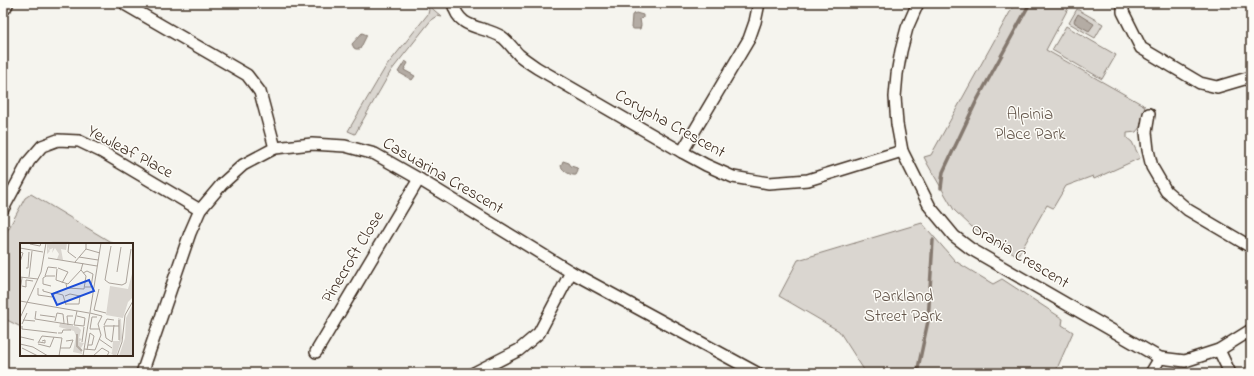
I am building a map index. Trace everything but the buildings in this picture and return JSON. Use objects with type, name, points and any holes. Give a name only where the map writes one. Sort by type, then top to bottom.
[{"type":"main road","points":[[3,7],[5,3]]},
{"type":"street","name":"Corypha Crescent","points":[[453,3],[458,15],[463,21],[472,26],[492,32],[502,37],[520,56],[537,68],[682,152],[733,177],[769,183],[808,180],[902,151]]},
{"type":"street","points":[[682,152],[749,38],[755,22],[759,3]]},
{"type":"street","name":"Orania Crescent","points":[[918,3],[907,28],[897,74],[895,97],[897,124],[902,151],[930,207],[954,236],[971,249],[1160,358],[1185,361],[1219,350],[1251,330]]},
{"type":"street","points":[[1123,3],[1123,12],[1140,48],[1200,83],[1217,88],[1251,77]]},
{"type":"street","points":[[126,5],[247,75],[260,92],[275,148]]},
{"type":"street","points":[[1150,114],[1146,132],[1148,150],[1152,167],[1166,191],[1188,210],[1251,247]]},
{"type":"street","name":"Yewleaf Place","points":[[3,209],[29,161],[42,146],[58,140],[79,141],[102,152],[200,210]]},
{"type":"street","name":"Casuarina Crescent","points":[[142,373],[190,233],[200,210],[222,184],[243,165],[275,148],[312,144],[345,146],[375,154],[572,272],[757,373]]},
{"type":"street","name":"Pinecroft Close","points":[[316,352],[419,179]]},
{"type":"street","points":[[474,373],[519,350],[539,333],[572,272]]},
{"type":"street","points":[[1219,350],[1230,373]]},
{"type":"street","points":[[1151,373],[1160,358]]},
{"type":"green space","points":[[426,3],[442,17],[437,16],[432,19],[391,71],[355,134],[348,131],[385,68],[428,14],[429,10]]},
{"type":"green space","name":"Alpinia Place Park","points":[[1015,3],[1071,3],[1046,50],[1145,106],[1140,127],[1136,132],[1127,133],[1127,138],[1132,142],[1140,158],[1094,179],[1093,176],[1066,186],[1053,208],[1047,205],[1018,256],[972,227],[954,210],[924,157],[931,155]]},
{"type":"green space","points":[[1077,9],[1103,24],[1095,38],[1069,23]]},
{"type":"green space","points":[[1066,26],[1116,55],[1102,79],[1052,50]]},
{"type":"green space","points":[[31,194],[112,243],[20,243],[20,326],[3,318],[3,239],[25,198]]},
{"type":"green space","name":"Parkland Street Park","points":[[922,223],[955,261],[993,284],[1002,279],[1063,319],[1062,325],[1073,332],[1055,373],[866,373],[839,331],[779,296],[798,260]]},
{"type":"shaded area","points":[[636,13],[643,15],[643,18],[640,19],[640,29],[631,28],[632,15]]},
{"type":"shaded area","points":[[1078,14],[1094,24],[1089,31],[1075,23],[1074,21]]},
{"type":"shaded area","points":[[362,33],[367,35],[360,49],[356,49],[352,44]]},
{"type":"shaded area","points":[[405,61],[408,63],[404,70],[415,76],[412,80],[398,72]]},
{"type":"shaded area","points":[[563,161],[577,168],[578,171],[576,175],[570,174],[563,170],[561,166]]},
{"type":"waterway","points":[[941,188],[943,172],[976,102],[1030,3]]},
{"type":"waterway","points":[[917,373],[928,321],[933,240]]}]
